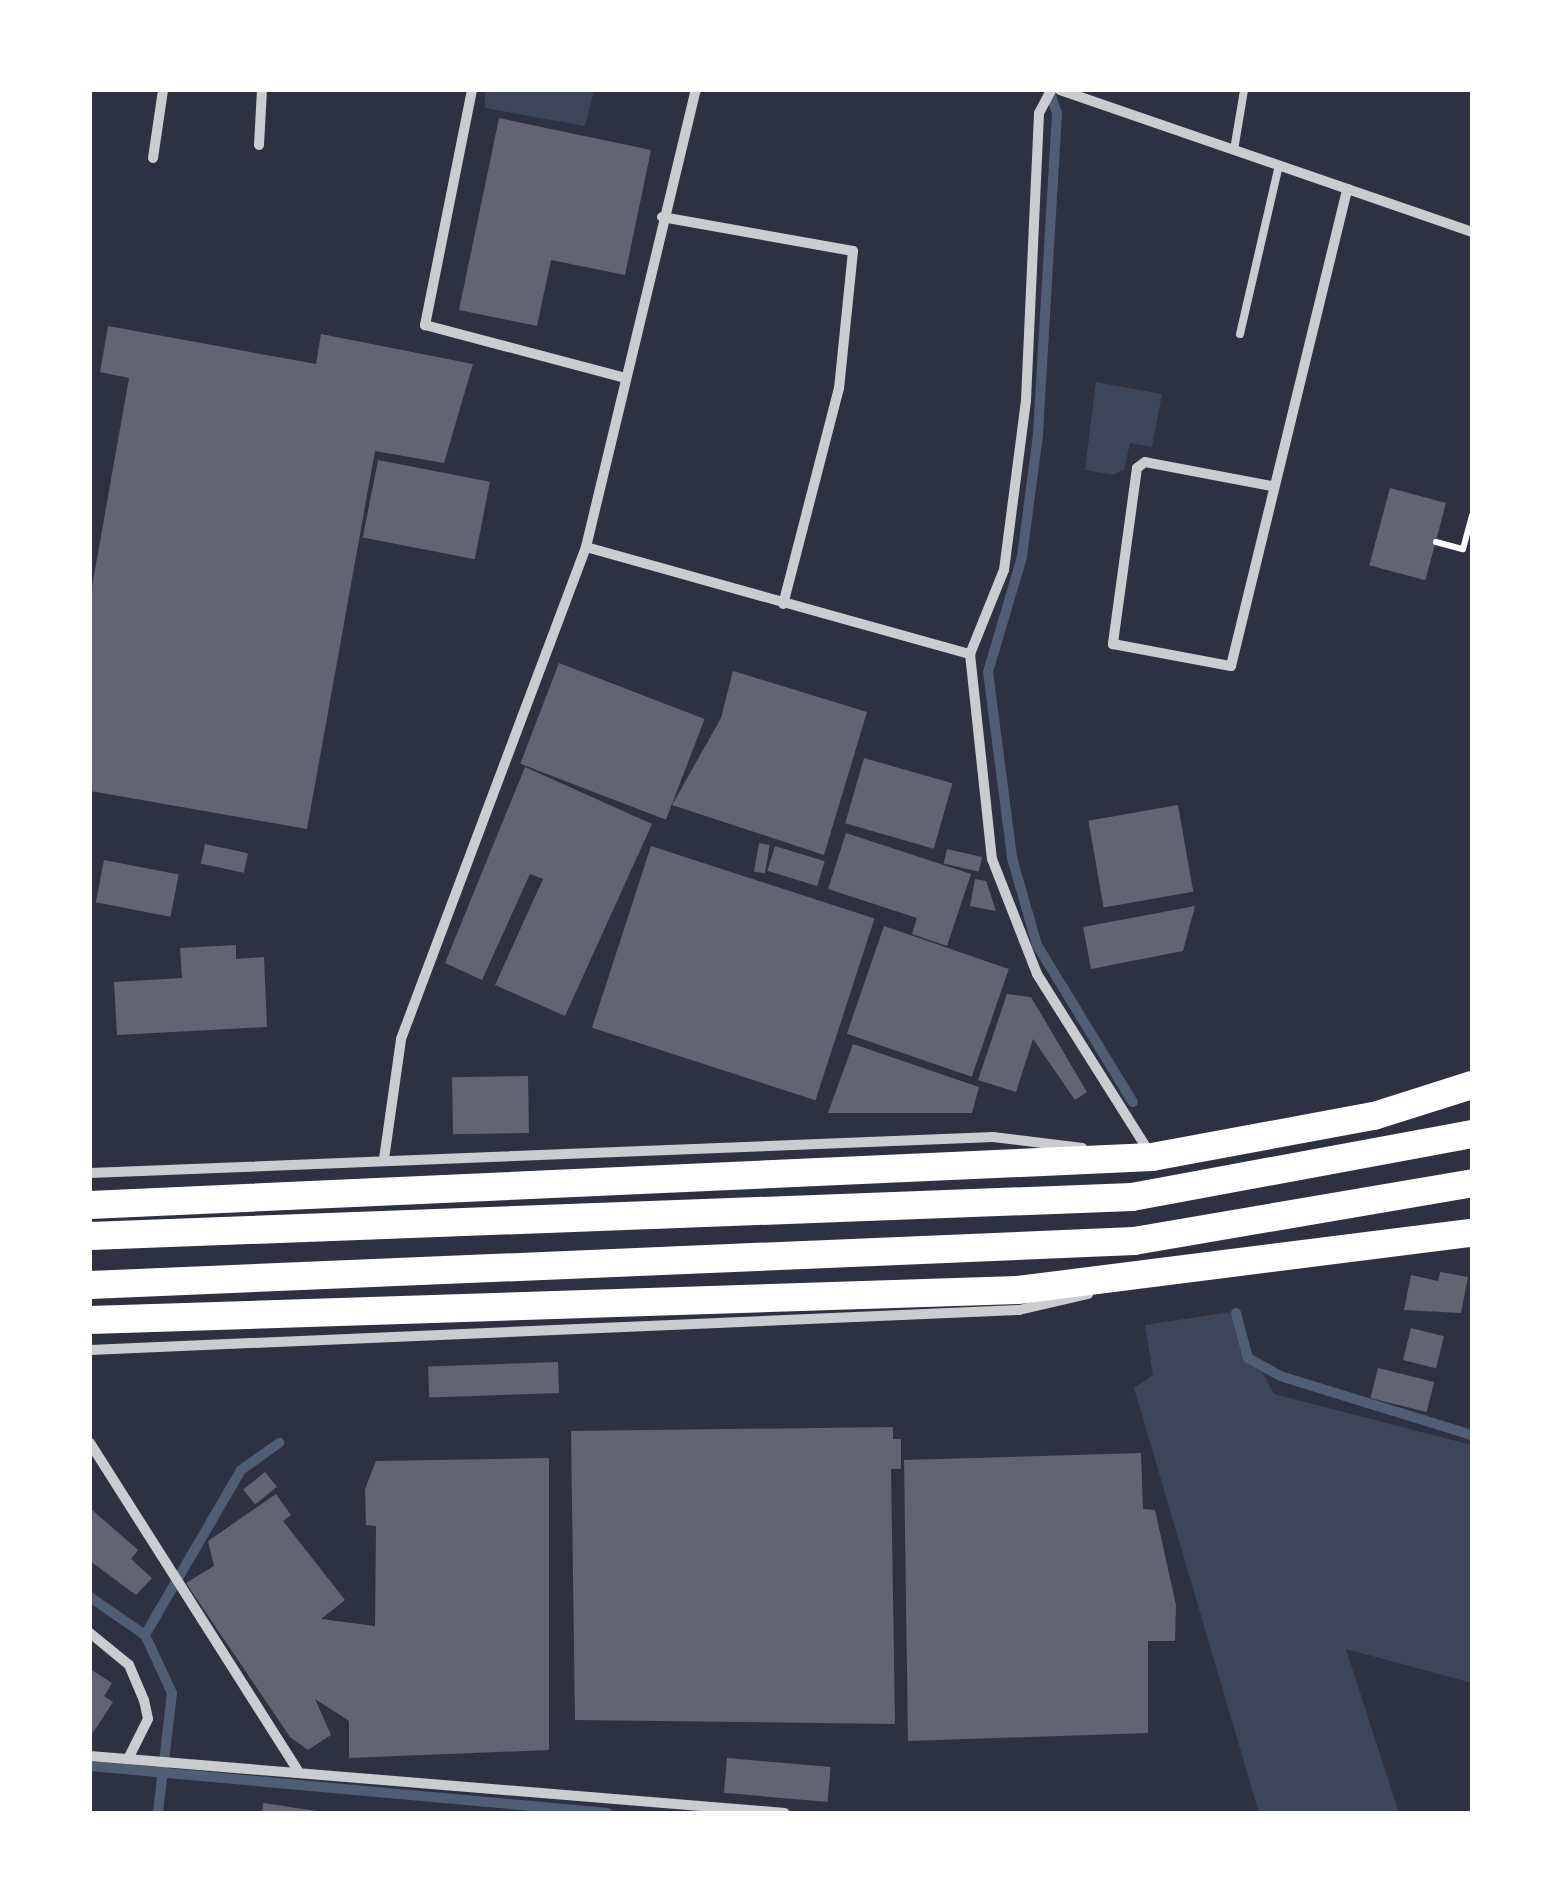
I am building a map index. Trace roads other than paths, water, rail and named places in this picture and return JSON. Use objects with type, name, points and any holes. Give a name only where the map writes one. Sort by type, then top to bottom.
[{"type":"highway","points":[[90,1205],[1152,1157],[1374,1116],[1472,1085]]},
{"type":"highway","points":[[90,1236],[1132,1196],[1472,1134]]},
{"type":"highway","points":[[90,1284],[1134,1241],[1472,1183]]},
{"type":"highway","points":[[90,1320],[425,1305],[1018,1290],[1472,1233]]},
{"type":"street","points":[[153,158],[162,90]]},
{"type":"street","points":[[259,145],[262,90]]},
{"type":"street","points":[[472,90],[425,325],[622,377]]},
{"type":"street","points":[[384,1159],[401,1039],[586,547],[622,377],[696,90]]},
{"type":"street","points":[[1051,90],[1039,113],[1026,400],[1004,570],[970,654],[992,858],[1038,974],[1152,1157]]},
{"type":"street","points":[[1060,90],[1472,232]]},
{"type":"street","points":[[1272,486],[1145,462],[1137,468],[1113,644],[1230,666],[1347,189]]},
{"type":"street","points":[[662,217],[853,250],[839,388],[783,604]]},
{"type":"street","points":[[586,547],[970,654]]},
{"type":"street","points":[[90,1172],[993,1137],[1152,1157]]},
{"type":"street","points":[[90,1350],[1019,1310],[1220,1262]]},
{"type":"street","points":[[90,1444],[298,1771]]},
{"type":"street","points":[[90,1634],[130,1665],[144,1700],[148,1719],[128,1759]]},
{"type":"street","points":[[90,1756],[785,1813]]},
{"type":"lane","points":[[1234,150],[1244,90]]},
{"type":"lane","points":[[1240,334],[1279,165]]},
{"type":"waterway","points":[[1049,90],[1057,113],[1038,435],[1022,557],[988,672],[1012,858],[1037,945],[1133,1102]]},
{"type":"waterway","points":[[1236,1313],[1248,1358],[1280,1376],[1472,1435]]},
{"type":"waterway","points":[[145,1635],[241,1470],[279,1443]]},
{"type":"waterway","points":[[90,1597],[145,1635],[172,1693],[158,1813]]},
{"type":"waterway","points":[[90,1766],[608,1813]]}]
